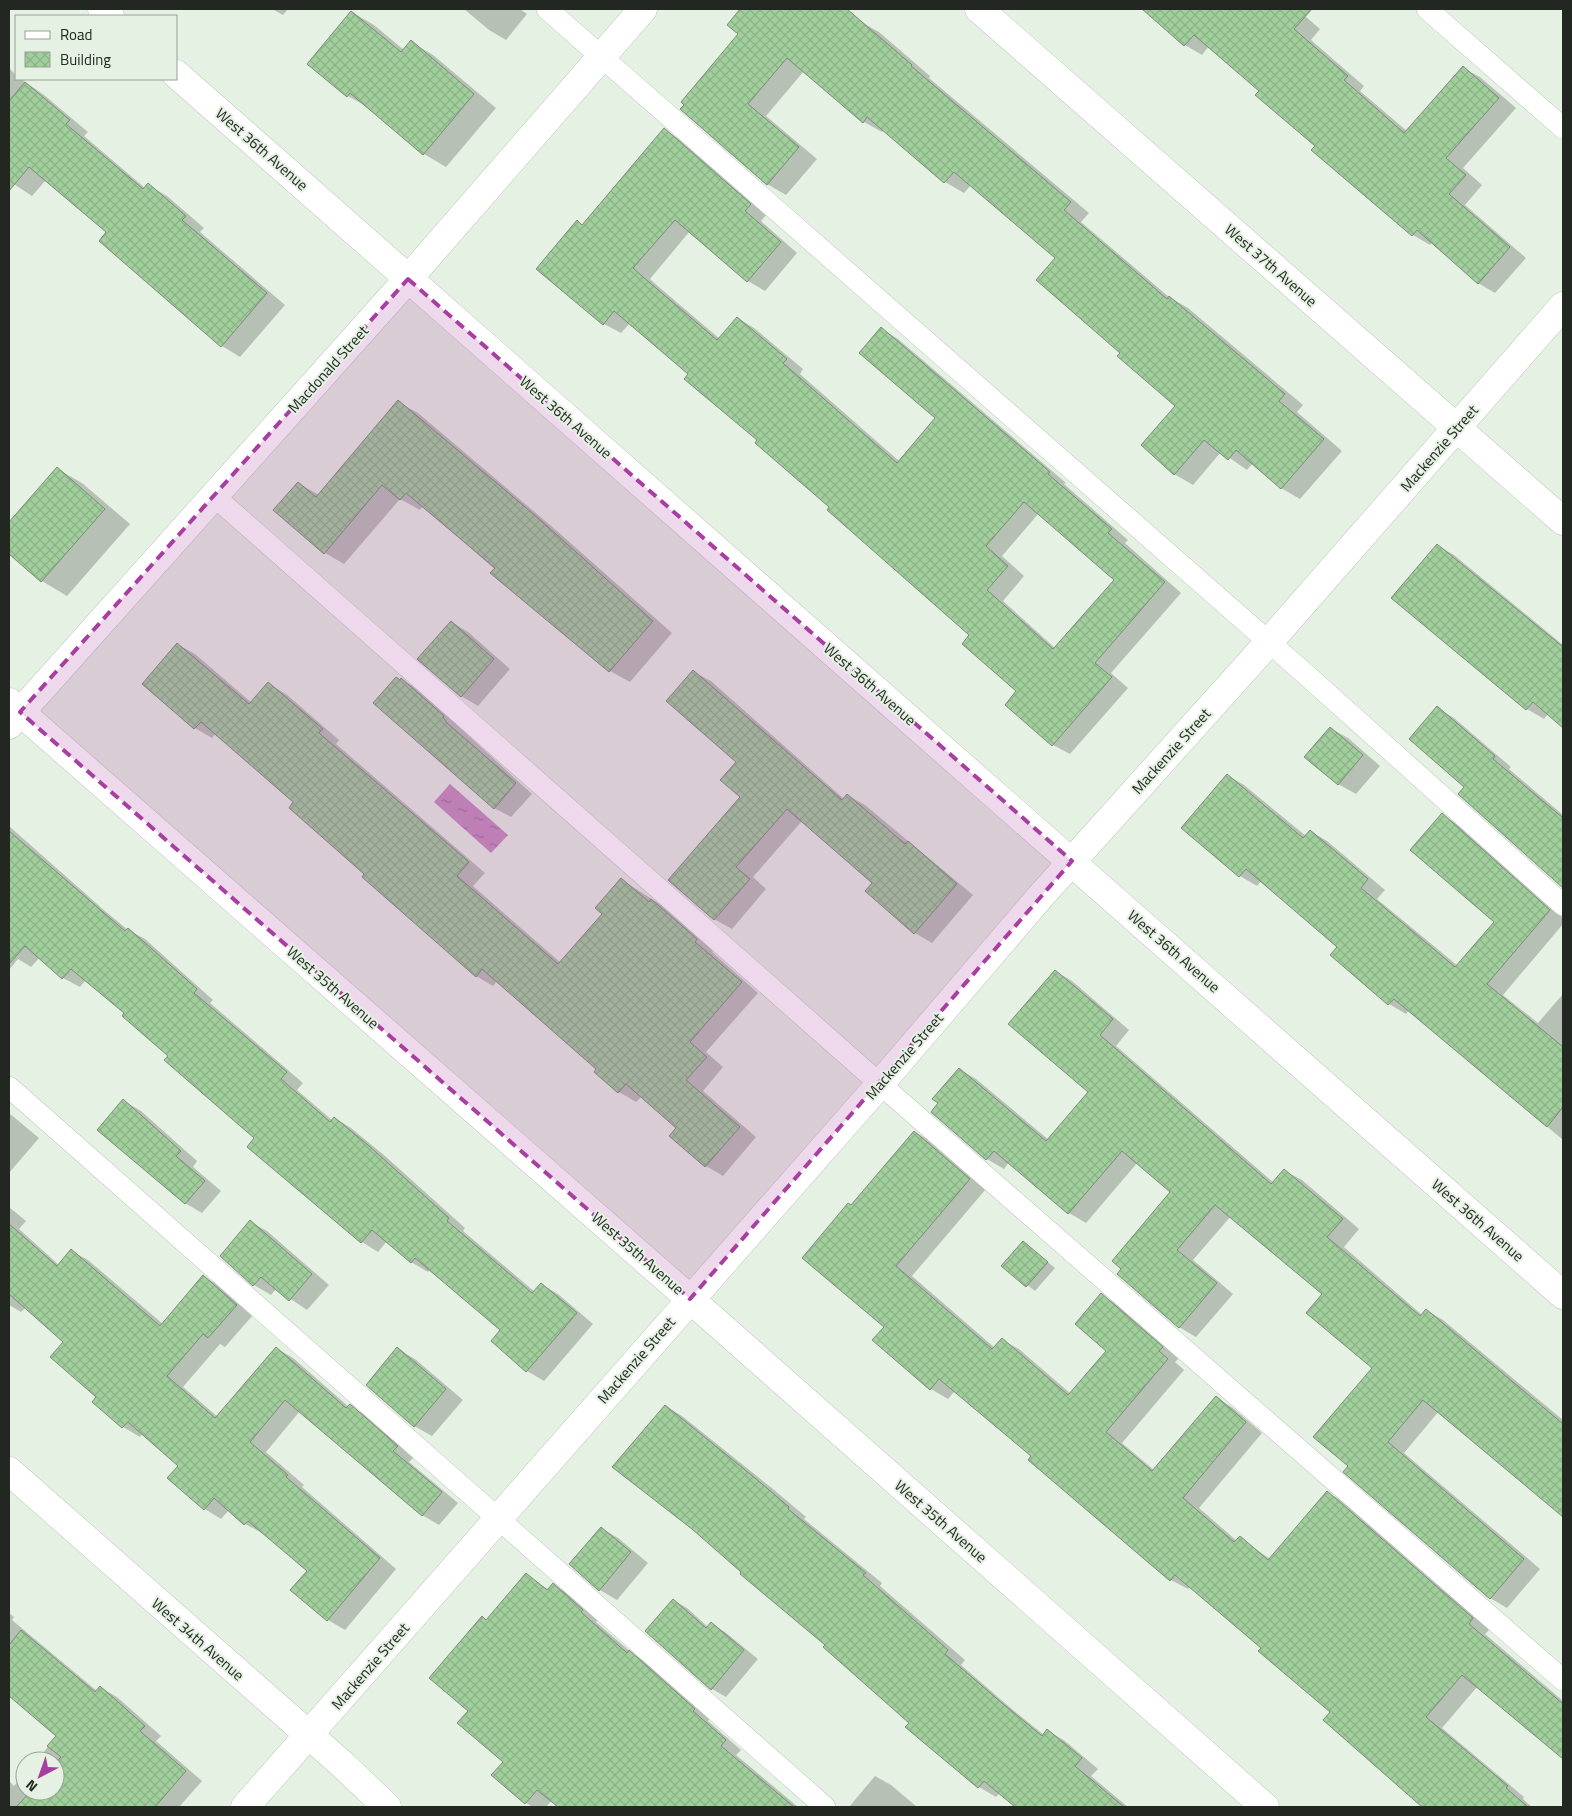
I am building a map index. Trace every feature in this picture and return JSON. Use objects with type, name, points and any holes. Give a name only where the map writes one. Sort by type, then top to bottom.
[{"type":"street","name":"Macdonald Street","points":[[13,713],[214,496],[408,279],[643,9]]},
{"type":"street","name":"West 37th Avenue","points":[[979,9],[1563,521]]},
{"type":"street","name":"West 36th Avenue","points":[[178,76],[1563,1295]]},
{"type":"street","name":"Mackenzie Street","points":[[246,1807],[880,1084],[1072,861],[1269,642],[1563,306]]},
{"type":"street","name":"West 35th Avenue","points":[[13,713],[690,1299],[1264,1807]]},
{"type":"street","name":"West 34th Avenue","points":[[9,1471],[387,1807]]},
{"type":"lane","points":[[547,9],[1269,642],[1563,905]]},
{"type":"lane","points":[[1428,9],[1563,128]]},
{"type":"lane","points":[[214,496],[880,1084],[1563,1680]]},
{"type":"lane","points":[[9,1087],[825,1807]]},
{"type":"highlighted area","points":[[408,279],[1072,861],[690,1299],[20,712]]},
{"type":"water","points":[[450,784],[508,835],[491,853],[434,802]]},
{"type":"building","points":[[740,9],[847,9],[1071,202],[1064,210],[1167,299],[1169,296],[1285,394],[1279,401],[1324,439],[1281,489],[1236,450],[1228,460],[1204,440],[1174,475],[1141,445],[1175,406],[1117,356],[1120,353],[1036,280],[1055,258],[954,172],[944,183],[867,117],[863,123],[787,58],[748,104],[799,147],[767,185],[680,109],[684,105],[681,102],[738,34],[727,25]]},
{"type":"building","points":[[1142,9],[1312,9],[1294,29],[1348,76],[1344,80],[1404,133],[1463,66],[1499,98],[1446,158],[1466,175],[1449,194],[1510,247],[1478,284],[1417,230],[1412,236],[1311,150],[1315,146],[1255,95],[1259,91],[1194,35],[1184,46]]},
{"type":"building","points":[[351,11],[401,52],[411,40],[474,94],[423,155],[350,93],[347,97],[307,64]]},
{"type":"building","points":[[25,82],[70,120],[66,124],[143,189],[148,183],[186,216],[182,220],[267,293],[221,347],[99,241],[106,232],[29,167],[9,191],[9,101]]},
{"type":"building","points":[[664,128],[751,204],[745,211],[781,242],[747,282],[675,220],[633,268],[717,340],[737,317],[787,359],[783,363],[897,463],[935,418],[859,353],[881,327],[1050,472],[1048,474],[1112,529],[1108,533],[1165,582],[1095,663],[1112,677],[1052,746],[1005,705],[1016,691],[962,644],[969,635],[827,510],[829,507],[755,443],[757,440],[684,379],[688,374],[614,311],[603,325],[536,269],[577,220],[582,225]],"holes":[[[1024,502],[1114,580],[1053,649],[987,590],[1008,566],[986,546]]]},
{"type":"building","points":[[398,400],[538,518],[653,621],[609,672],[490,573],[495,568],[406,493],[400,500],[382,485],[324,554],[273,510],[298,482],[316,497]]},
{"type":"building","points":[[57,467],[105,509],[41,582],[9,554],[9,522]]},
{"type":"building","points":[[1437,544],[1563,647],[1563,728],[1533,702],[1526,710],[1391,598]]},
{"type":"building","points":[[451,621],[494,659],[461,697],[417,659]]},
{"type":"building","points":[[177,643],[249,704],[268,682],[323,729],[319,733],[469,862],[457,876],[558,964],[602,914],[595,908],[621,878],[649,902],[651,899],[697,939],[695,942],[742,982],[690,1042],[707,1057],[686,1080],[740,1127],[705,1167],[669,1136],[676,1128],[626,1084],[618,1093],[594,1072],[596,1069],[482,969],[476,977],[362,877],[364,874],[289,808],[293,802],[201,722],[194,729],[142,684]]},
{"type":"building","points":[[693,670],[842,800],[847,794],[905,844],[908,841],[957,884],[914,934],[865,891],[872,883],[787,809],[736,867],[750,879],[714,920],[668,880],[740,797],[720,780],[736,762],[666,701]]},
{"type":"building","points":[[396,677],[400,680],[401,678],[444,716],[447,723],[516,783],[494,809],[373,703]]},
{"type":"building","points":[[1437,706],[1495,756],[1493,759],[1563,818],[1563,888],[1458,794],[1464,787],[1409,739]]},
{"type":"building","points":[[1330,727],[1363,755],[1338,785],[1304,757]]},
{"type":"building","points":[[1227,774],[1303,838],[1310,830],[1368,879],[1361,888],[1455,967],[1494,922],[1410,850],[1442,813],[1550,910],[1487,984],[1563,1047],[1563,1107],[1547,1127],[1394,999],[1388,1005],[1330,955],[1337,947],[1246,869],[1239,877],[1181,828]]},
{"type":"building","points":[[9,831],[125,931],[128,928],[197,989],[194,993],[287,1072],[281,1079],[330,1122],[334,1117],[368,1145],[449,1218],[447,1221],[532,1293],[541,1283],[577,1313],[526,1372],[491,1341],[500,1330],[415,1258],[411,1263],[372,1230],[361,1243],[247,1147],[254,1138],[164,1060],[168,1056],[122,1016],[124,1013],[71,969],[62,979],[25,946],[9,964]]},
{"type":"building","points":[[1055,970],[1113,1019],[1100,1035],[1271,1184],[1284,1169],[1343,1219],[1327,1237],[1420,1316],[1426,1309],[1563,1424],[1563,1517],[1423,1400],[1388,1442],[1524,1559],[1490,1599],[1343,1472],[1348,1466],[1313,1437],[1372,1368],[1306,1313],[1322,1294],[1215,1205],[1177,1250],[1217,1283],[1179,1328],[1117,1274],[1121,1269],[1112,1261],[1170,1192],[1122,1151],[1068,1214],[994,1151],[986,1160],[931,1112],[938,1103],[932,1099],[959,1068],[1046,1141],[1088,1092],[1008,1024]]},
{"type":"building","points":[[123,1099],[181,1151],[176,1156],[205,1181],[185,1204],[97,1130]]},
{"type":"building","points":[[914,1131],[970,1179],[896,1266],[992,1349],[1002,1338],[1068,1395],[1106,1351],[1075,1324],[1101,1293],[1163,1347],[1159,1351],[1168,1359],[1106,1432],[1152,1471],[1216,1396],[1246,1422],[1183,1498],[1234,1542],[1240,1536],[1268,1560],[1327,1491],[1473,1618],[1469,1624],[1563,1704],[1563,1759],[1462,1675],[1426,1717],[1508,1786],[1506,1788],[1528,1807],[1422,1807],[1323,1720],[1330,1712],[1258,1651],[1261,1648],[1175,1575],[1170,1581],[1028,1460],[1031,1456],[939,1379],[930,1390],[872,1340],[884,1327],[802,1258],[848,1203],[851,1205]]},
{"type":"building","points":[[250,1220],[312,1274],[289,1301],[261,1277],[253,1286],[220,1256]]},
{"type":"building","points":[[9,1224],[57,1266],[71,1249],[160,1326],[203,1275],[237,1305],[208,1338],[203,1334],[167,1376],[215,1418],[276,1347],[346,1408],[350,1404],[398,1446],[393,1451],[442,1492],[422,1516],[285,1400],[250,1442],[288,1475],[286,1477],[380,1558],[327,1621],[290,1590],[307,1571],[248,1521],[244,1525],[214,1498],[204,1510],[167,1478],[178,1466],[128,1422],[122,1428],[92,1402],[96,1397],[50,1357],[63,1342],[9,1294]]},
{"type":"building","points":[[1023,1241],[1048,1262],[1026,1287],[1001,1266]]},
{"type":"building","points":[[397,1347],[446,1389],[414,1427],[366,1385]]},
{"type":"building","points":[[665,1405],[755,1478],[789,1507],[788,1509],[866,1573],[863,1575],[948,1650],[945,1654],[996,1698],[1042,1736],[1047,1729],[1082,1758],[1075,1766],[1124,1807],[1015,1807],[984,1781],[978,1788],[905,1727],[909,1723],[823,1647],[825,1645],[740,1574],[741,1572],[692,1529],[612,1467]]},
{"type":"building","points":[[601,1527],[631,1552],[599,1591],[569,1564]]},
{"type":"building","points":[[526,1573],[547,1590],[553,1583],[583,1610],[581,1612],[627,1653],[629,1650],[695,1709],[693,1711],[726,1740],[721,1746],[794,1807],[558,1807],[537,1790],[525,1804],[491,1775],[503,1762],[457,1723],[468,1711],[429,1678],[482,1616],[486,1620]]},
{"type":"building","points":[[673,1599],[706,1628],[711,1622],[744,1650],[711,1690],[645,1631]]},
{"type":"building","points":[[21,1630],[95,1692],[100,1686],[145,1726],[140,1731],[186,1771],[155,1807],[16,1807],[22,1801],[65,1801],[65,1751],[53,1751],[47,1746],[56,1736],[9,1696],[9,1645]]}]
